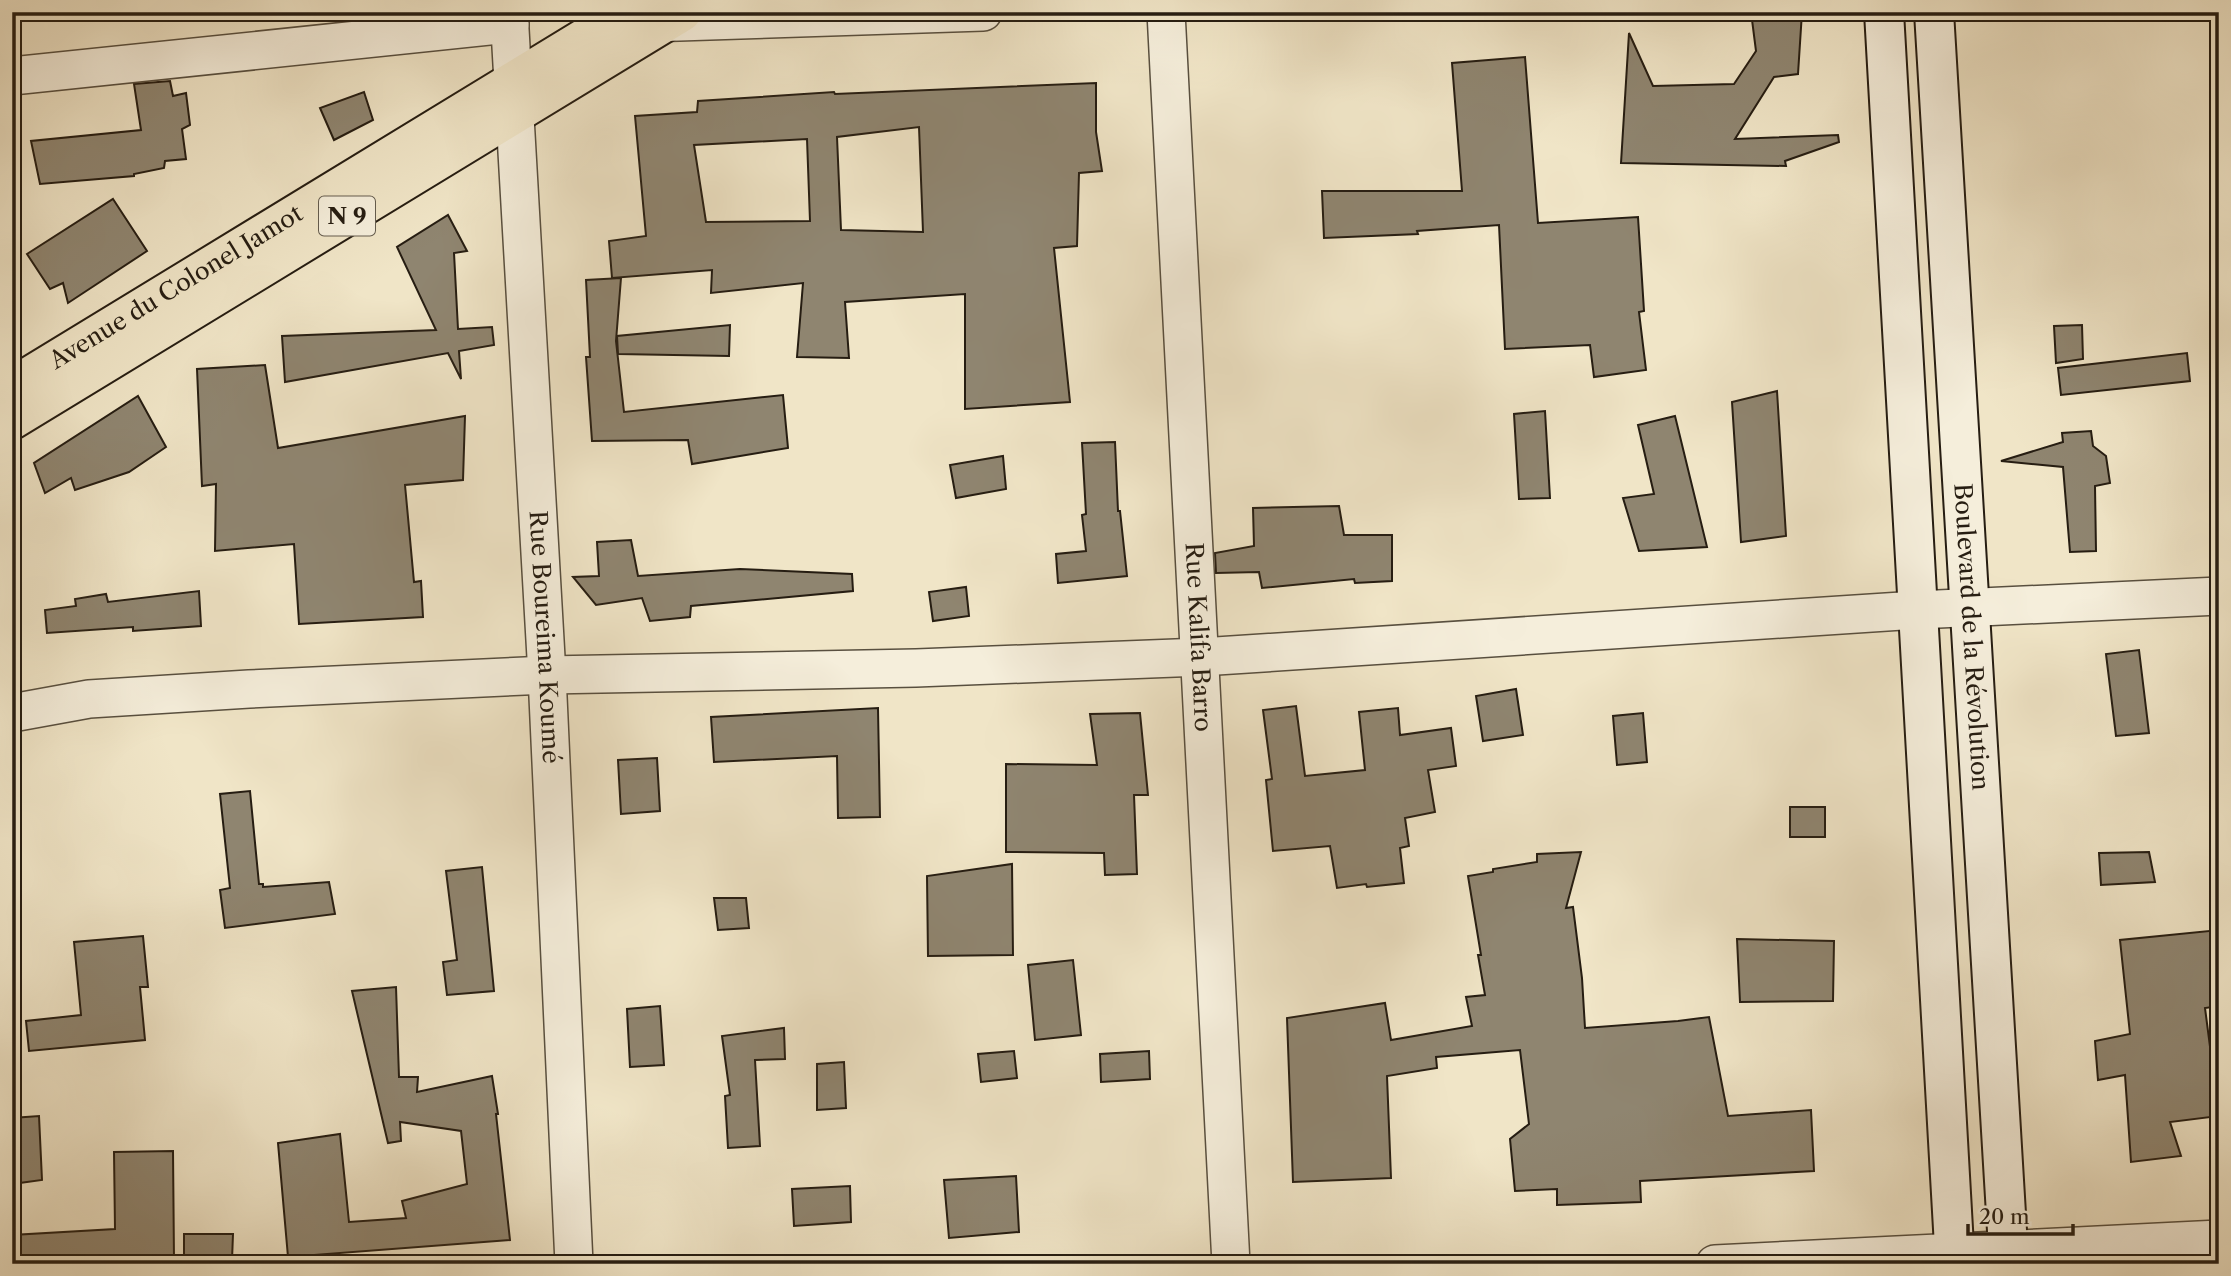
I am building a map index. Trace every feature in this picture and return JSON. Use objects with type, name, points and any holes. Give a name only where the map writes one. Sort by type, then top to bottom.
[{"type":"main road","name":"Boulevard de la Révolution","points":[[1884,12],[1955,1258]]},
{"type":"main road","name":"Boulevard de la Révolution","points":[[1934,12],[2008,1256]]},
{"type":"main road","name":"Avenue du Colonel Jamot","points":[[12,387],[515,97],[673,17]]},
{"type":"main road","name":"Avenue du Colonel Jamot","points":[[12,420],[515,97],[616,19]]},
{"type":"street","points":[[616,19],[983,12]]},
{"type":"street","name":"Rue Kalifa Barro","points":[[1166,12],[1231,1264]]},
{"type":"street","points":[[12,76],[510,18]]},
{"type":"street","name":"Rue Boureima Koumé","points":[[510,18],[547,675],[574,1264]]},
{"type":"street","points":[[12,713],[89,699],[249,689],[547,675],[916,668],[1201,657],[1917,610],[2219,596]]},
{"type":"street","points":[[1715,1264],[2008,1256],[2219,1239]]},
{"type":"building","points":[[1751,12],[1802,12],[1798,74],[1774,77],[1735,139],[1838,135],[1839,142],[1785,161],[1786,166],[1621,163],[1629,33],[1653,86],[1734,84],[1756,51]]},
{"type":"building","points":[[1525,57],[1538,223],[1638,217],[1644,311],[1639,312],[1646,370],[1594,377],[1590,345],[1505,349],[1499,225],[1417,231],[1418,234],[1324,238],[1322,191],[1462,191],[1452,63]]},
{"type":"building","points":[[170,81],[173,96],[186,93],[190,125],[182,129],[186,159],[165,161],[164,168],[134,176],[40,184],[31,141],[141,130],[134,84]]},
{"type":"building","points":[[1096,83],[1096,132],[1102,171],[1079,173],[1077,246],[1054,248],[1070,402],[965,409],[965,294],[845,302],[849,358],[797,357],[803,283],[711,293],[712,270],[612,278],[609,241],[646,236],[635,116],[697,112],[698,101]],"holes":[[[919,127],[923,232],[841,230],[837,137]],[[807,139],[810,221],[706,222],[694,145]]]},
{"type":"building","points":[[364,92],[373,120],[334,140],[320,108]]},
{"type":"building","points":[[113,199],[147,251],[68,303],[63,283],[50,289],[27,254]]},
{"type":"building","points":[[448,215],[467,251],[454,253],[458,329],[492,327],[494,345],[459,351],[461,379],[448,353],[285,382],[282,336],[436,330],[397,247]]},
{"type":"building","points":[[621,278],[616,341],[624,412],[783,395],[788,448],[692,464],[688,440],[592,441],[586,357],[590,357],[586,280]]},
{"type":"building","points":[[730,325],[729,356],[618,354],[617,336]]},
{"type":"building","points":[[2082,325],[2083,359],[2056,363],[2054,326]]},
{"type":"building","points":[[2187,353],[2190,381],[2061,395],[2058,368]]},
{"type":"building","points":[[265,365],[278,448],[465,416],[463,480],[405,485],[414,582],[421,581],[423,617],[299,624],[294,544],[215,551],[216,484],[202,486],[197,369]]},
{"type":"building","points":[[1777,391],[1786,536],[1741,542],[1732,402]]},
{"type":"building","points":[[138,396],[166,447],[129,472],[75,490],[71,478],[45,493],[34,463]]},
{"type":"building","points":[[1545,411],[1550,498],[1519,499],[1514,414]]},
{"type":"building","points":[[1675,416],[1707,547],[1639,551],[1623,498],[1654,494],[1638,425]]},
{"type":"building","points":[[2091,431],[2093,446],[2106,456],[2110,483],[2095,486],[2096,551],[2070,552],[2063,467],[2001,461],[2063,442],[2062,433]]},
{"type":"building","points":[[1115,442],[1118,511],[1127,576],[1058,583],[1056,554],[1086,551],[1082,515],[1086,514],[1082,443]]},
{"type":"building","points":[[1003,456],[1006,489],[956,498],[950,465]]},
{"type":"building","points":[[1339,506],[1344,535],[1392,535],[1392,581],[1355,583],[1354,579],[1262,588],[1259,572],[1216,573],[1215,553],[1254,546],[1253,508]]},
{"type":"building","points":[[631,540],[638,576],[740,569],[852,574],[853,591],[691,606],[690,617],[650,621],[642,598],[596,605],[573,577],[599,576],[597,542]]},
{"type":"building","points":[[966,587],[969,616],[933,621],[929,592]]},
{"type":"building","points":[[199,591],[201,626],[47,633],[45,610],[76,606],[75,599],[106,594],[108,602]]},
{"type":"building","points":[[2139,650],[2149,733],[2116,736],[2106,654]]},
{"type":"building","points":[[1516,689],[1523,735],[1483,741],[1476,696]]},
{"type":"building","points":[[1296,706],[1305,776],[1365,770],[1359,712],[1398,708],[1400,735],[1451,728],[1456,766],[1428,770],[1435,812],[1405,818],[1409,846],[1400,848],[1404,883],[1337,888],[1330,846],[1273,851],[1266,780],[1272,779],[1263,710]]},
{"type":"building","points":[[878,708],[880,817],[838,818],[837,756],[714,762],[711,717]]},
{"type":"building","points":[[1140,713],[1148,795],[1134,795],[1137,874],[1105,875],[1104,853],[1006,852],[1006,764],[1097,765],[1090,714]]},
{"type":"building","points":[[1643,713],[1647,762],[1617,765],[1613,716]]},
{"type":"building","points":[[657,758],[660,811],[621,814],[618,760]]},
{"type":"building","points":[[250,791],[259,884],[263,884],[263,887],[329,882],[335,914],[225,928],[220,890],[230,888],[220,794]]},
{"type":"building","points":[[1790,807],[1825,807],[1825,837],[1790,837]]},
{"type":"building","points":[[1581,852],[1566,908],[1573,907],[1585,1028],[1709,1017],[1728,1116],[1811,1110],[1814,1171],[1640,1181],[1641,1202],[1557,1205],[1557,1189],[1515,1191],[1510,1139],[1529,1124],[1520,1050],[1436,1057],[1437,1068],[1387,1076],[1391,1178],[1293,1182],[1287,1018],[1385,1003],[1391,1040],[1472,1026],[1466,997],[1485,995],[1468,876],[1537,862],[1537,854]]},
{"type":"building","points":[[2149,852],[2155,882],[2101,885],[2099,853]]},
{"type":"building","points":[[1012,864],[1013,955],[928,956],[927,876]]},
{"type":"building","points":[[482,867],[494,991],[447,995],[443,962],[457,960],[446,871]]},
{"type":"building","points":[[714,898],[746,898],[749,928],[718,930]]},
{"type":"building","points":[[2219,930],[2219,1006],[2205,1008],[2219,1116],[2170,1122],[2181,1156],[2131,1162],[2125,1075],[2098,1080],[2095,1041],[2130,1034],[2120,940]]},
{"type":"building","points":[[143,936],[148,987],[140,987],[145,1040],[29,1051],[26,1021],[81,1015],[74,942]]},
{"type":"building","points":[[1737,939],[1834,941],[1833,1001],[1740,1002]]},
{"type":"building","points":[[1073,960],[1081,1035],[1035,1040],[1028,965]]},
{"type":"building","points":[[396,987],[399,1077],[418,1077],[417,1092],[492,1076],[510,1240],[288,1257],[278,1143],[340,1134],[349,1222],[406,1218],[402,1201],[467,1184],[461,1131],[400,1122],[401,1141],[388,1143],[352,991]]},
{"type":"building","points":[[660,1006],[664,1065],[630,1067],[627,1009]]},
{"type":"building","points":[[784,1028],[785,1059],[755,1060],[760,1146],[728,1148],[725,1096],[730,1095],[722,1036]]},
{"type":"building","points":[[1014,1051],[1017,1078],[981,1082],[978,1054]]},
{"type":"building","points":[[1149,1051],[1150,1079],[1101,1082],[1100,1054]]},
{"type":"building","points":[[844,1062],[846,1108],[817,1110],[817,1064]]},
{"type":"building","points":[[39,1116],[42,1180],[12,1184],[12,1118]]},
{"type":"building","points":[[173,1151],[174,1259],[100,1260],[100,1264],[12,1264],[12,1235],[115,1229],[114,1152]]},
{"type":"building","points":[[1016,1176],[1019,1232],[949,1238],[944,1180]]},
{"type":"building","points":[[850,1186],[851,1222],[794,1226],[792,1189]]},
{"type":"building","points":[[184,1234],[233,1234],[232,1260],[184,1260]]}]
